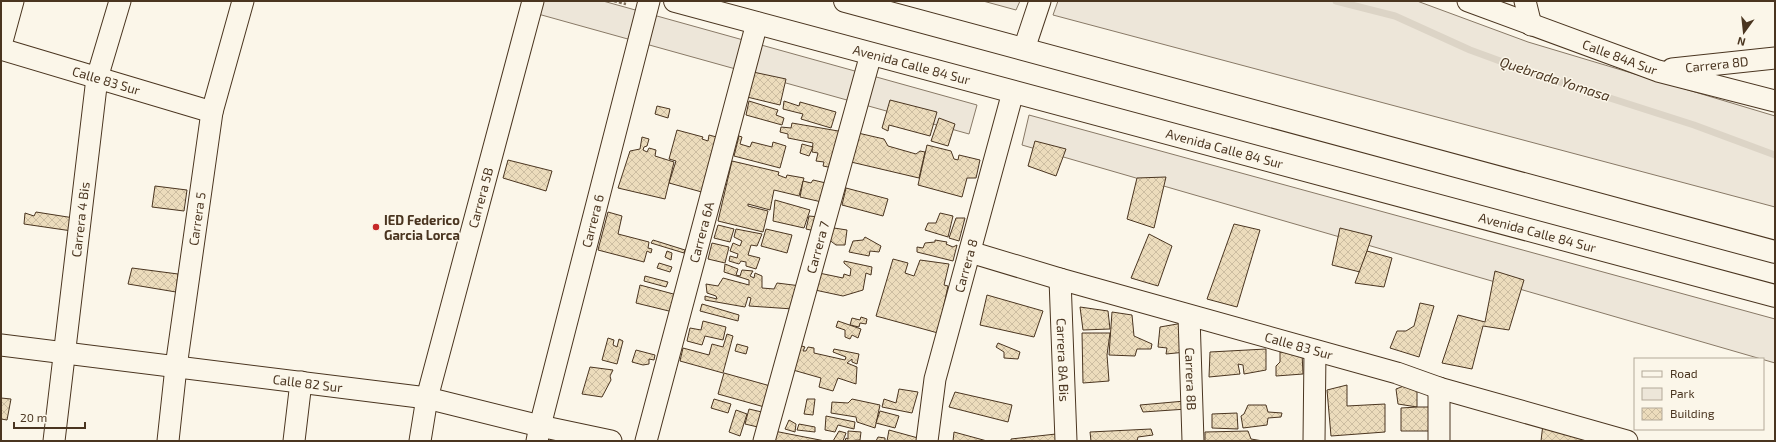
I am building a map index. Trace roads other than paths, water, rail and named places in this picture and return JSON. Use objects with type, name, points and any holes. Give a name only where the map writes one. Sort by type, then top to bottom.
[{"type":"highway","name":"Avenida Calle 84 Sur","points":[[675,1],[1775,296]]},
{"type":"highway","points":[[845,1],[1775,252]]},
{"type":"street","points":[[1,45],[13,1]]},
{"type":"street","name":"Carrera 4 Bis","points":[[54,441],[97,78],[120,1]]},
{"type":"street","name":"Carrera 5","points":[[168,441],[176,367],[212,112],[243,1]]},
{"type":"street","name":"Carrera 5B","points":[[420,441],[427,398],[533,1]]},
{"type":"street","name":"Carrera 6","points":[[538,434],[649,1]]},
{"type":"street","points":[[1024,49],[1040,1]]},
{"type":"street","name":"Calle 84A Sur","points":[[1468,1],[1658,71],[1775,101]]},
{"type":"street","points":[[1525,1],[1531,25]]},
{"type":"street","name":"Carrera 6A","points":[[646,441],[757,23]]},
{"type":"street","name":"Calle 83 Sur","points":[[1,49],[212,112]]},
{"type":"street","name":"Carrera 7","points":[[764,441],[870,54]]},
{"type":"street","name":"Carrera 8D","points":[[1658,71],[1775,58]]},
{"type":"street","name":"Carrera 8","points":[[927,441],[935,379],[1013,92]]},
{"type":"street","name":"Calle 83 Sur","points":[[970,252],[1189,316],[1397,374],[1589,436],[1627,441]]},
{"type":"street","name":"Carrera 8A Bis","points":[[1060,279],[1066,441]]},
{"type":"street","name":"Carrera 8B","points":[[1189,316],[1192,441]]},
{"type":"street","name":"Calle 82 Sur","points":[[1,345],[427,398],[538,434],[611,441]]},
{"type":"street","points":[[1314,441],[1315,351]]},
{"type":"street","points":[[294,441],[300,382]]},
{"type":"street","points":[[1439,388],[1439,441]]},
{"type":"waterway","name":"Quebrada Yomasa","points":[[1336,1],[1395,16],[1470,50],[1538,75],[1694,125],[1775,155]]},
{"type":"place","name":"IED Federico Garcia Lorca","points":[[376,227]]}]
